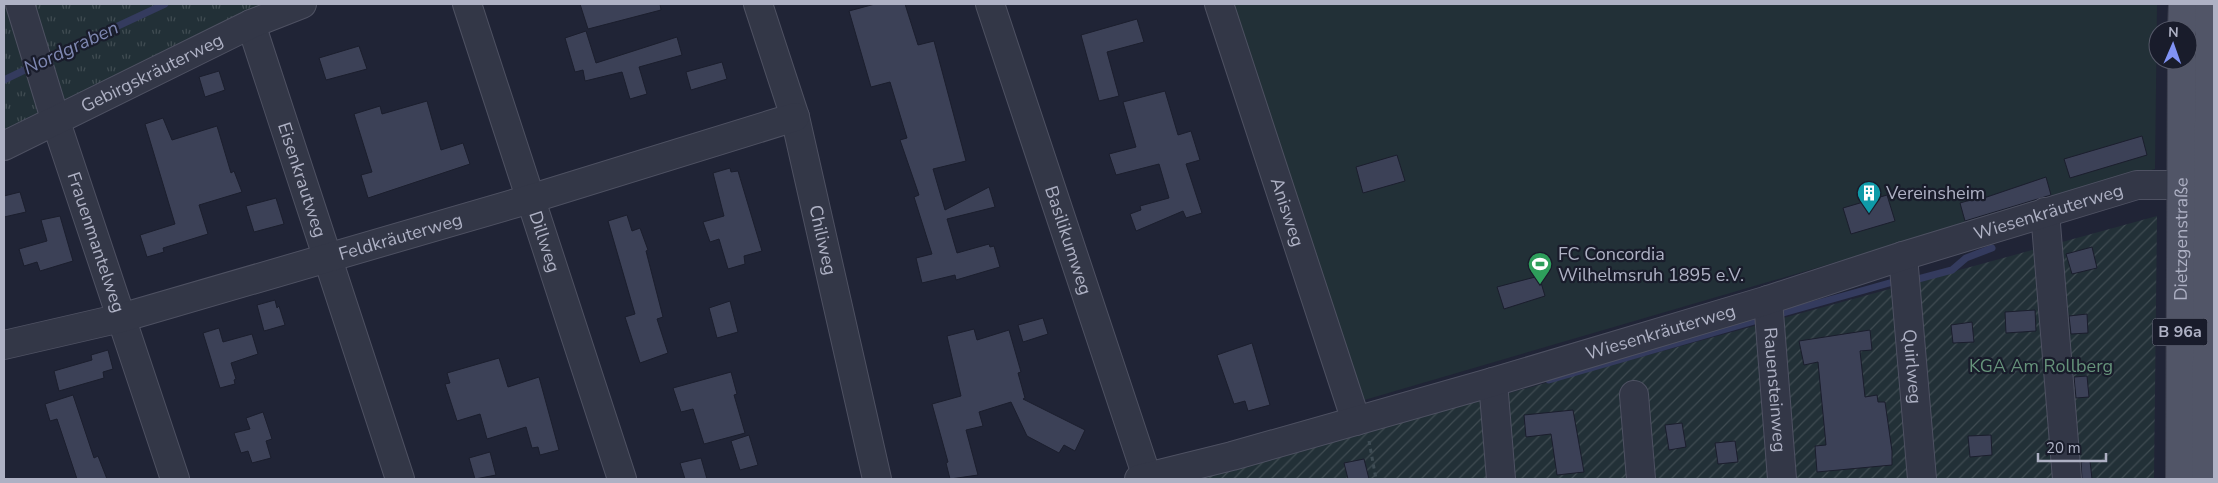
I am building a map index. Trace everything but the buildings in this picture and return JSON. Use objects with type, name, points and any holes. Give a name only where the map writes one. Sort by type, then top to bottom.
[{"type":"main road","points":[[2182,4],[2182,20]]},
{"type":"main road","name":"Dietzgenstraße","points":[[2206,479],[2210,448],[2211,226],[2207,185],[2210,4]]},
{"type":"main road","name":"Dietzgenstraße","points":[[2180,479],[2182,70]]},
{"type":"main road","points":[[2180,185],[2207,185]]},
{"type":"lane","name":"Frauenmantelweg","points":[[20,4],[54,118],[175,479]]},
{"type":"lane","name":"Gebirgskräuterweg","points":[[4,146],[54,118],[251,24],[302,4]]},
{"type":"lane","name":"Dillweg","points":[[467,4],[622,479]]},
{"type":"lane","name":"Chiliweg","points":[[758,4],[795,118],[877,479]]},
{"type":"lane","name":"Basilikumweg","points":[[990,4],[1143,478]]},
{"type":"lane","name":"Anisweg","points":[[1219,4],[1356,421]]},
{"type":"lane","name":"Eisenkrautweg","points":[[251,24],[400,479]]},
{"type":"lane","name":"Feldkräuterweg","points":[[4,345],[121,318],[530,199],[795,118]]},
{"type":"lane","name":"Wiesenkräuterweg","points":[[1143,478],[1234,471],[1356,421],[1768,300],[2137,184],[2180,185]]},
{"type":"lane","points":[[2045,212],[2067,479]]},
{"type":"lane","name":"Quirlweg","points":[[1903,256],[1922,479]]},
{"type":"lane","name":"Rauensteinweg","points":[[1768,300],[1782,479]]},
{"type":"lane","points":[[1493,382],[1501,479]]},
{"type":"lane","points":[[1634,395],[1641,479]]},
{"type":"path","points":[[1356,421],[1366,425],[1376,479]]},
{"type":"green space","points":[[4,4],[302,4],[4,146]]},
{"type":"green space","name":"FC Concordia Wilhelmsruh 1895 e.V.","points":[[1230,4],[2157,4],[2157,20],[2148,20],[2148,70],[2156,70],[2155,169],[1361,401]]},
{"type":"green space","name":"KGA Am Rollberg","points":[[2157,216],[2154,479],[1194,479]]},
{"type":"waterway","name":"Nordgraben","points":[[43,61],[165,4]]},
{"type":"waterway","name":"Nordgraben","points":[[4,80],[33,66]]},
{"type":"waterway","points":[[1918,279],[1952,270],[1966,258],[1992,248]]},
{"type":"waterway","points":[[1776,315],[1900,280]]},
{"type":"waterway","points":[[1549,380],[1765,318]]},
{"type":"place","name":"Vereinsheim","points":[[1869,214]]},
{"type":"place","name":"FC Concordia Wilhelmsruh 1895 e.V.","points":[[1540,285]]}]
